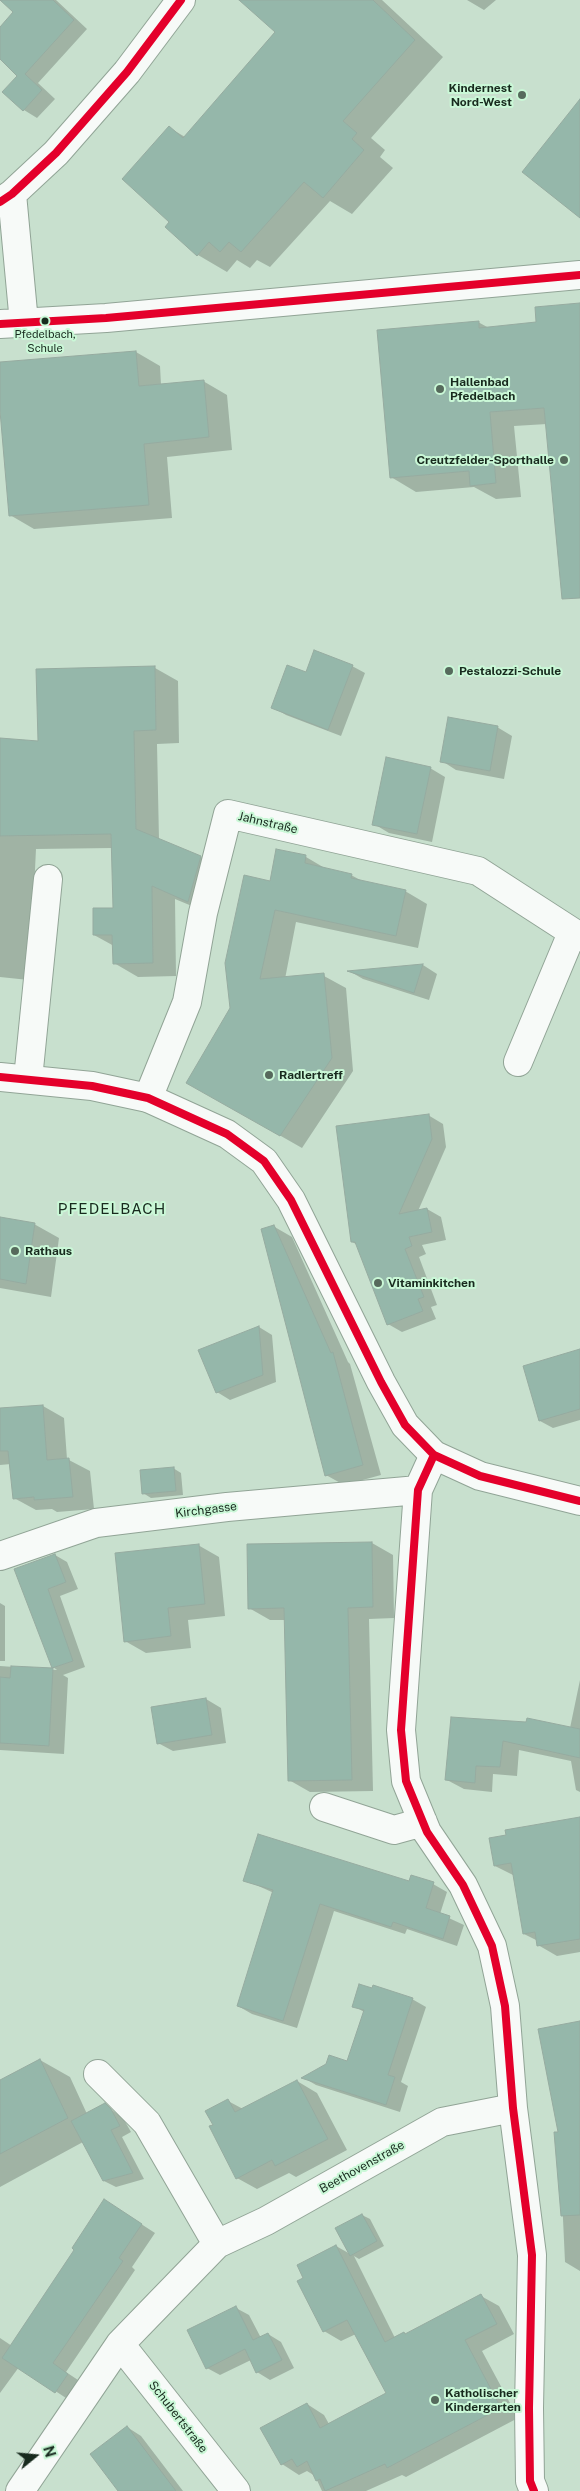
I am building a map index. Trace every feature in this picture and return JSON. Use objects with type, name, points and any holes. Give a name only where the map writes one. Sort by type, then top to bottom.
[{"type":"street","points":[[180,0],[127,72],[56,153],[6,198],[12,323],[106,318],[580,275]]},
{"type":"street","name":"Jahnstraße","points":[[148,1098],[187,1002],[203,913],[228,814],[478,871],[576,935]]},
{"type":"street","points":[[28,1079],[48,879]]},
{"type":"street","points":[[518,1062],[576,935]]},
{"type":"street","points":[[0,1077],[92,1086],[148,1098],[227,1134],[264,1161],[291,1200],[381,1382],[405,1425],[434,1455],[480,1476],[580,1501]]},
{"type":"street","points":[[434,1455],[418,1490],[401,1730],[406,1781],[426,1832],[463,1885],[492,1946],[504,2006],[513,2108],[532,2255],[528,2408],[530,2481],[534,2491]]},
{"type":"street","name":"Kirchgasse","points":[[0,1556],[96,1523],[227,1507],[418,1490]]},
{"type":"street","points":[[324,1807],[394,1830],[423,1822]]},
{"type":"street","points":[[98,2074],[147,2123],[218,2244]]},
{"type":"street","name":"Beethovenstraße","points":[[20,2491],[120,2344],[218,2244],[266,2221],[442,2122],[513,2108]]},
{"type":"street","name":"Schubertstraße","points":[[120,2344],[236,2491]]},
{"type":"building","points":[[0,0],[53,0],[74,20],[25,74],[42,90],[23,111],[2,92],[17,76],[0,59],[0,27],[13,12]]},
{"type":"building","points":[[239,0],[373,0],[415,40],[343,121],[357,133],[352,139],[364,150],[323,198],[304,182],[241,252],[229,242],[220,252],[209,242],[197,256],[165,227],[169,222],[122,179],[169,126],[183,138],[275,32]]},
{"type":"building","points":[[580,99],[580,218],[522,172]]},
{"type":"building","points":[[580,303],[580,598],[562,599],[544,408],[490,412],[496,483],[470,486],[469,471],[390,478],[377,330],[479,321],[479,328],[536,322],[535,307]]},
{"type":"building","points":[[136,351],[139,386],[204,380],[209,437],[144,444],[149,505],[9,516],[0,411],[0,362]]},
{"type":"building","points":[[314,650],[353,665],[328,730],[271,708],[287,665],[306,672]]},
{"type":"building","points":[[155,666],[156,730],[134,731],[136,829],[201,856],[188,902],[152,886],[153,963],[113,964],[112,935],[93,935],[93,908],[113,908],[111,834],[0,836],[0,738],[38,741],[36,669]]},
{"type":"building","points":[[448,717],[498,726],[490,771],[440,762]]},
{"type":"building","points":[[386,757],[431,767],[417,834],[372,825]]},
{"type":"building","points":[[276,849],[306,855],[305,863],[352,874],[351,878],[406,890],[396,936],[275,910],[260,979],[324,973],[332,1058],[280,1136],[186,1083],[230,1008],[225,963],[244,875],[270,881]]},
{"type":"building","points":[[423,964],[414,993],[347,971]]},
{"type":"building","points":[[429,1114],[432,1139],[399,1214],[427,1208],[432,1232],[409,1237],[412,1246],[405,1249],[424,1297],[418,1299],[423,1311],[387,1325],[355,1242],[351,1242],[336,1126]]},
{"type":"building","name":"Rathaus","points":[[0,1217],[35,1223],[26,1284],[0,1279]]},
{"type":"building","points":[[274,1225],[331,1353],[333,1352],[363,1465],[325,1476],[261,1229]]},
{"type":"building","points":[[259,1326],[263,1375],[216,1393],[198,1350]]},
{"type":"building","points":[[580,1349],[580,1409],[539,1421],[523,1366]]},
{"type":"building","points":[[43,1405],[47,1460],[69,1458],[73,1497],[34,1500],[34,1497],[13,1499],[8,1451],[0,1451],[0,1408]]},
{"type":"building","points":[[174,1467],[176,1491],[142,1494],[140,1470]]},
{"type":"building","points":[[372,1542],[373,1607],[348,1608],[352,1780],[288,1781],[284,1608],[248,1609],[247,1544]]},
{"type":"building","points":[[199,1544],[205,1604],[168,1608],[171,1636],[124,1642],[115,1553]]},
{"type":"building","points":[[55,1554],[66,1582],[48,1589],[73,1661],[52,1668],[14,1569]]},
{"type":"building","points":[[11,1666],[53,1668],[49,1746],[0,1743],[0,1677],[10,1678]]},
{"type":"building","points":[[206,1698],[212,1735],[157,1744],[151,1707]]},
{"type":"building","points":[[451,1717],[526,1722],[527,1718],[580,1729],[580,1758],[503,1741],[500,1767],[476,1766],[475,1783],[445,1780]]},
{"type":"building","points":[[580,1817],[580,1939],[537,1946],[535,1932],[523,1934],[511,1863],[494,1866],[489,1838],[506,1835],[505,1830]]},
{"type":"building","points":[[258,1834],[409,1881],[411,1875],[434,1882],[426,1908],[450,1916],[443,1939],[393,1922],[391,1927],[320,1904],[283,2021],[237,2006],[273,1890],[243,1881]]},
{"type":"building","points":[[359,1984],[372,1988],[373,1985],[413,1998],[388,2075],[395,2077],[386,2105],[301,2078],[326,2064],[329,2055],[347,2061],[364,2010],[352,2007]]},
{"type":"building","points":[[580,2021],[580,2215],[561,2216],[554,2132],[558,2132],[538,2029]]},
{"type":"building","points":[[40,2059],[68,2118],[0,2154],[0,2080]]},
{"type":"building","points":[[297,2080],[328,2139],[275,2166],[272,2160],[236,2179],[209,2126],[213,2125],[205,2111],[228,2099],[235,2112]]},
{"type":"building","points":[[105,2103],[111,2109],[120,2126],[111,2130],[133,2173],[103,2181],[71,2121]]},
{"type":"building","points":[[104,2199],[142,2224],[119,2258],[123,2261],[53,2363],[68,2374],[55,2393],[2,2358],[74,2250],[72,2248]]},
{"type":"building","points":[[362,2214],[377,2241],[350,2256],[335,2228]]},
{"type":"building","points":[[336,2245],[385,2342],[404,2332],[405,2334],[481,2294],[497,2324],[465,2340],[501,2408],[387,2468],[385,2464],[325,2491],[320,2479],[316,2481],[307,2461],[297,2467],[292,2459],[281,2465],[260,2428],[307,2403],[320,2428],[386,2393],[347,2320],[323,2332],[297,2281],[303,2278],[297,2265]]},
{"type":"building","points":[[236,2306],[253,2340],[268,2333],[282,2360],[256,2373],[245,2349],[206,2369],[187,2330]]},
{"type":"building","points":[[127,2426],[176,2491],[118,2491],[90,2454]]},
{"type":"transit line","points":[[0,202],[12,194],[56,153],[127,72],[181,0]]},
{"type":"transit line","points":[[0,324],[106,318],[580,275]]},
{"type":"transit line","points":[[0,1077],[92,1086],[148,1098],[227,1134],[264,1161],[291,1200],[381,1382],[405,1425],[434,1455],[480,1476],[580,1501]]},
{"type":"transit line","points":[[434,1455],[418,1490],[401,1730],[406,1781],[427,1832],[463,1885],[492,1946],[505,2006],[513,2108],[532,2255],[529,2408],[530,2481],[534,2491]]},
{"type":"place","name":"Kindernest Nord-West","points":[[522,95]]},
{"type":"place","name":"Pfedelbach, Schule","points":[[45,321]]},
{"type":"place","name":"Hallenbad Pfedelbach","points":[[440,389]]},
{"type":"place","name":"Creutzfelder-Sporthalle","points":[[564,460]]},
{"type":"place","name":"Pestalozzi-Schule","points":[[449,671]]},
{"type":"place","name":"Radlertreff","points":[[269,1075]]},
{"type":"place","name":"Rathaus","points":[[15,1251]]},
{"type":"place","name":"Vitaminkitchen","points":[[378,1283]]},
{"type":"place","name":"Katholischer Kindergarten","points":[[435,2400]]},
{"type":"district","name":"PFEDELBACH","points":[[112,1209]]}]
